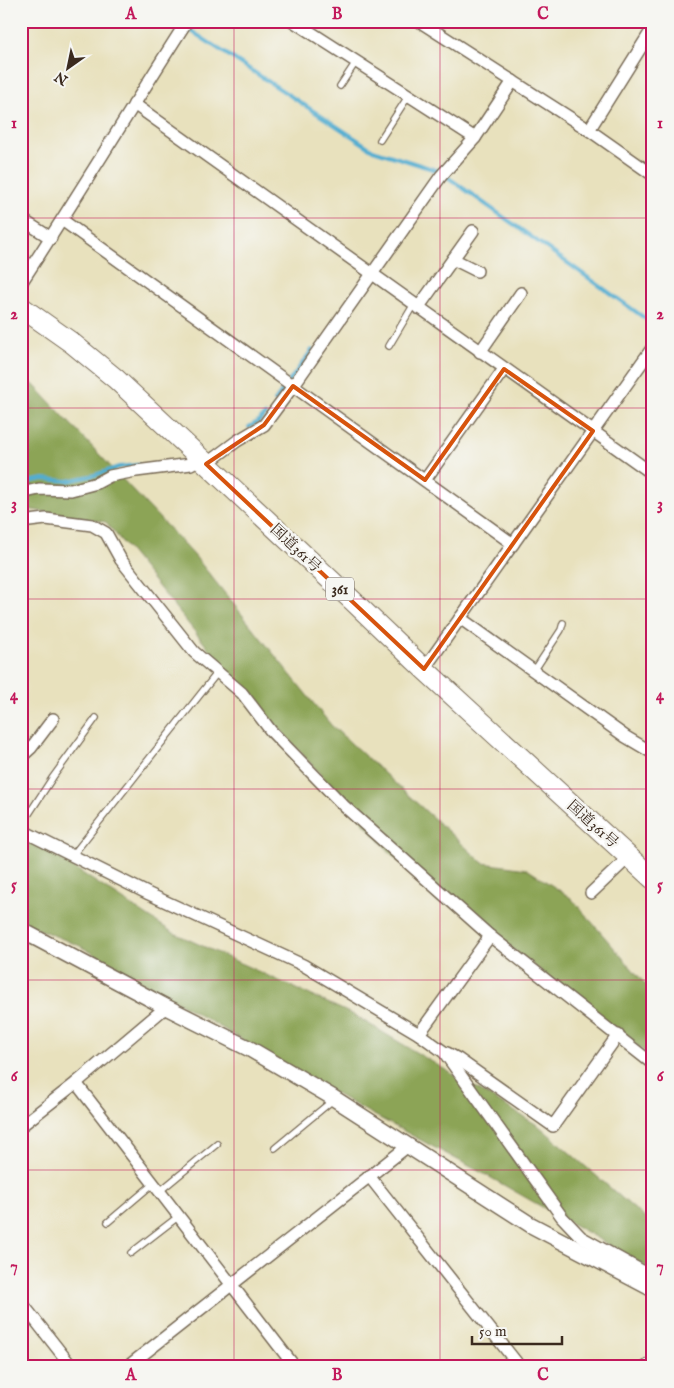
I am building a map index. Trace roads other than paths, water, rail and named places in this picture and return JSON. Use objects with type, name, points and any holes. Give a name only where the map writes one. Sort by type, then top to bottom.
[{"type":"highway","name":"国道361号","points":[[21,307],[72,343],[116,379],[354,601],[424,669],[653,879]]},
{"type":"street","points":[[293,21],[476,138]]},
{"type":"street","points":[[419,21],[589,130],[653,176]]},
{"type":"street","points":[[21,283],[185,25]]},
{"type":"street","points":[[589,130],[653,28]]},
{"type":"street","points":[[21,492],[38,489],[71,490],[97,483],[110,476],[136,470],[203,462],[264,424],[369,272],[443,173],[476,138],[513,81]]},
{"type":"street","points":[[134,104],[653,474]]},
{"type":"street","points":[[21,219],[51,238]]},
{"type":"street","points":[[62,220],[513,544]]},
{"type":"street","points":[[416,306],[473,231]]},
{"type":"street","points":[[453,259],[477,271]]},
{"type":"street","points":[[480,352],[521,293]]},
{"type":"street","points":[[424,669],[653,347]]},
{"type":"street","points":[[425,480],[504,369]]},
{"type":"street","points":[[21,522],[46,519],[92,525],[106,533],[121,560],[194,652],[242,693],[271,731],[344,806],[490,936],[653,1064]]},
{"type":"street","points":[[460,618],[626,737],[651,752]]},
{"type":"street","points":[[21,757],[31,748],[53,719]]},
{"type":"street","points":[[21,830],[149,894],[303,965],[419,1034],[444,1052],[458,1058],[553,1126],[618,1035]]},
{"type":"street","points":[[591,893],[629,857]]},
{"type":"street","points":[[21,930],[250,1049],[336,1099],[531,1225],[653,1289]]},
{"type":"street","points":[[419,1034],[490,936]]},
{"type":"street","points":[[21,1126],[166,1007]]},
{"type":"street","points":[[444,1052],[562,1217],[582,1237],[644,1272],[653,1282]]},
{"type":"street","points":[[76,1082],[295,1367]]},
{"type":"street","points":[[127,1367],[408,1146]]},
{"type":"street","points":[[369,1176],[520,1367]]},
{"type":"street","points":[[21,1302],[72,1367]]},
{"type":"street","points":[[646,1367],[653,1362]]},
{"type":"lane","points":[[340,86],[356,62]]},
{"type":"lane","points":[[380,140],[408,96]]},
{"type":"lane","points":[[389,346],[416,306]]},
{"type":"lane","points":[[534,671],[563,623]]},
{"type":"lane","points":[[72,856],[218,672]]},
{"type":"lane","points":[[21,826],[53,777],[96,718]]},
{"type":"lane","points":[[651,752],[650,742],[653,739]]},
{"type":"lane","points":[[275,1148],[336,1099]]},
{"type":"lane","points":[[108,1222],[217,1144]]},
{"type":"lane","points":[[131,1253],[180,1216]]},
{"type":"waterway","points":[[176,21],[373,150],[439,171],[653,324]]},
{"type":"waterway","points":[[275,401],[312,350]]},
{"type":"waterway","points":[[249,427],[265,415]]},
{"type":"waterway","points":[[21,483],[44,479],[68,481],[119,467],[139,465]]}]
